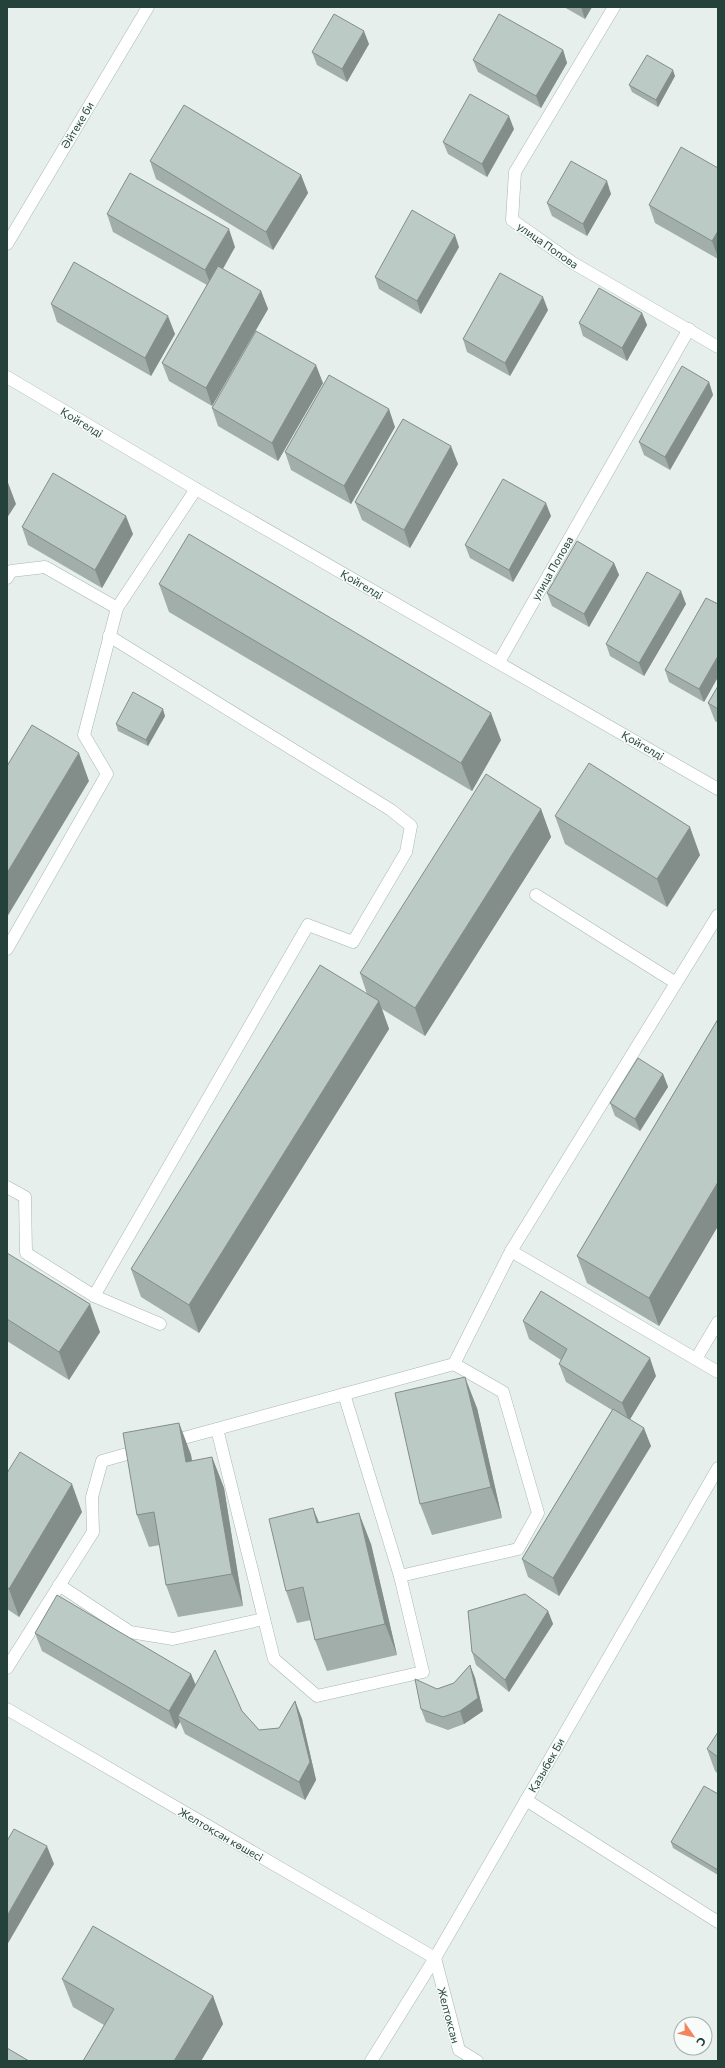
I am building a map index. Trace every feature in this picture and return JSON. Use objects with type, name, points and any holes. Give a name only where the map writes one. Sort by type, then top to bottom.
[{"type":"street","name":"Әйтеке би","points":[[7,244],[148,7]]},
{"type":"street","name":"улица Попова","points":[[614,7],[515,172],[512,220],[573,263],[718,347]]},
{"type":"street","name":"улица Попова","points":[[499,662],[689,329]]},
{"type":"street","name":"Қойгелді","points":[[7,378],[196,489],[718,789]]},
{"type":"street","points":[[7,949],[107,774],[84,735],[117,608],[196,489]]},
{"type":"street","points":[[7,578],[11,571],[45,567],[117,608]]},
{"type":"street","points":[[94,1296],[308,925],[352,942],[406,852],[411,826],[391,810],[109,636]]},
{"type":"street","points":[[536,895],[676,983]]},
{"type":"street","points":[[454,1364],[510,1251],[718,915]]},
{"type":"street","points":[[7,1187],[25,1197],[26,1253],[94,1296],[160,1324]]},
{"type":"street","points":[[510,1251],[718,1372]]},
{"type":"street","points":[[696,1359],[718,1322]]},
{"type":"street","points":[[7,1668],[93,1532],[92,1497],[102,1461],[454,1364],[503,1392],[538,1513],[518,1549],[400,1576]]},
{"type":"street","points":[[217,1429],[274,1659],[318,1696],[423,1672],[400,1576],[344,1394]]},
{"type":"street","name":"Қазыбек Би","points":[[371,2061],[435,1958],[718,1468]]},
{"type":"street","points":[[59,1585],[130,1632],[173,1640],[264,1619]]},
{"type":"street","name":"Желтоқсан көшесі","points":[[7,1709],[435,1958]]},
{"type":"street","points":[[526,1800],[718,1922]]},
{"type":"street","name":"Желтоксан","points":[[435,1958],[458,2050],[477,2061]]},
{"type":"building","points":[[334,14],[364,31],[342,69],[312,52]]},
{"type":"building","points":[[499,14],[563,50],[536,96],[473,60]]},
{"type":"building","points":[[647,55],[673,70],[656,100],[629,85]]},
{"type":"building","points":[[470,94],[509,116],[482,164],[443,142]]},
{"type":"building","points":[[184,105],[301,175],[266,232],[150,161]]},
{"type":"building","points":[[681,147],[718,168],[718,231],[712,241],[649,205]]},
{"type":"building","points":[[571,161],[607,181],[583,224],[547,203]]},
{"type":"building","points":[[130,173],[229,229],[205,270],[107,214]]},
{"type":"building","points":[[412,210],[455,235],[417,301],[375,277]]},
{"type":"building","points":[[74,262],[168,316],[145,358],[51,304]]},
{"type":"building","points":[[218,266],[261,291],[206,388],[162,363]]},
{"type":"building","points":[[500,273],[543,297],[505,363],[463,339]]},
{"type":"building","points":[[599,288],[642,313],[622,348],[579,323]]},
{"type":"building","points":[[256,331],[316,365],[272,443],[212,408]]},
{"type":"building","points":[[682,366],[709,382],[665,457],[639,442]]},
{"type":"building","points":[[329,375],[389,409],[344,486],[285,452]]},
{"type":"building","points":[[403,419],[451,446],[404,530],[355,502]]},
{"type":"building","points":[[53,473],[126,516],[95,570],[22,527]]},
{"type":"building","points":[[503,479],[546,503],[509,570],[465,545]]},
{"type":"building","points":[[189,534],[491,713],[461,763],[159,584]]},
{"type":"building","points":[[577,541],[614,563],[584,614],[547,593]]},
{"type":"building","points":[[647,572],[681,591],[639,663],[606,644]]},
{"type":"building","points":[[706,598],[718,604],[718,656],[699,689],[665,670]]},
{"type":"building","points":[[718,686],[718,709],[708,703]]},
{"type":"building","points":[[133,692],[163,709],[146,740],[116,724]]},
{"type":"building","points":[[32,725],[79,753],[7,873],[7,766]]},
{"type":"building","points":[[589,763],[690,827],[657,879],[555,816]]},
{"type":"building","points":[[486,774],[541,809],[415,1008],[360,973]]},
{"type":"building","points":[[320,965],[379,1001],[189,1305],[131,1269]]},
{"type":"building","points":[[718,1019],[718,1182],[649,1298],[577,1256]]},
{"type":"building","points":[[638,1058],[663,1074],[635,1119],[610,1103]]},
{"type":"building","points":[[7,1253],[90,1304],[59,1352],[7,1319]]},
{"type":"building","points":[[541,1291],[650,1358],[622,1403],[559,1364],[567,1349],[523,1321]]},
{"type":"building","points":[[465,1377],[491,1487],[420,1504],[395,1393]]},
{"type":"building","points":[[613,1409],[644,1428],[553,1578],[522,1559]]},
{"type":"building","points":[[179,1423],[186,1462],[212,1457],[232,1574],[166,1585],[154,1512],[137,1515],[123,1433]]},
{"type":"building","points":[[20,1452],[72,1484],[9,1589],[7,1587],[7,1473]]},
{"type":"building","points":[[313,1508],[317,1523],[359,1513],[385,1624],[315,1640],[303,1587],[286,1591],[269,1519]]},
{"type":"building","points":[[525,1594],[548,1611],[505,1680],[472,1652],[468,1611]]},
{"type":"building","points":[[57,1595],[191,1674],[169,1711],[35,1633]]},
{"type":"building","points":[[215,1650],[242,1711],[259,1730],[279,1728],[295,1701],[310,1762],[299,1782],[178,1716]]},
{"type":"building","points":[[470,1665],[478,1698],[460,1711],[443,1717],[421,1709],[415,1679],[437,1689],[454,1683]]},
{"type":"building","points":[[718,1732],[718,1757],[707,1749]]},
{"type":"building","points":[[704,1786],[718,1794],[718,1870],[671,1842]]},
{"type":"building","points":[[14,1829],[47,1846],[7,1916],[7,1841]]},
{"type":"building","points":[[93,1926],[213,1996],[174,2061],[83,2061],[114,2009],[62,1979]]},
{"type":"building","points":[[7,2048],[29,2061],[7,2061]]}]
